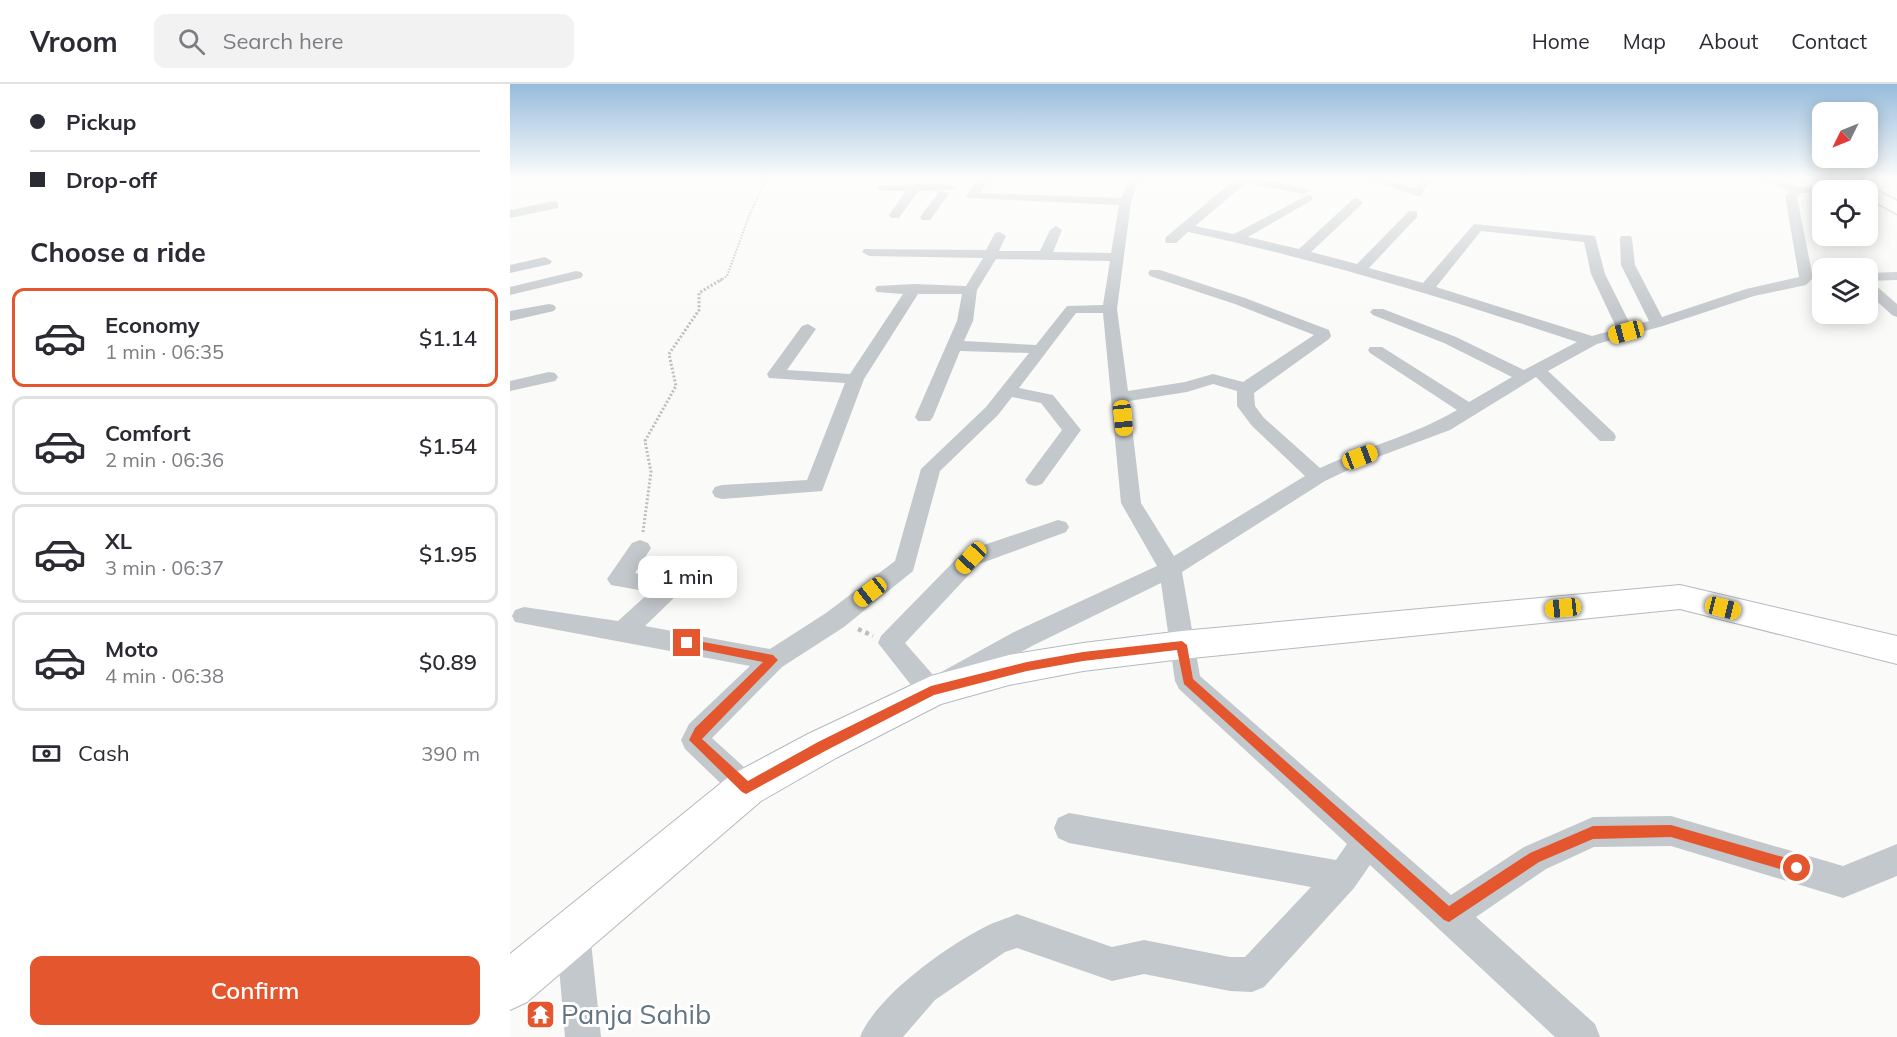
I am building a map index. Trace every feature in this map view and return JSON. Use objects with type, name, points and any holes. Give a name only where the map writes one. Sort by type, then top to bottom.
[{"type":"main road","points":[[510,985],[746,788],[822,746],[931,691],[1009,670],[1083,657],[1182,645],[1680,597],[1897,650]]},
{"type":"street","points":[[1121,223],[1110,309],[1131,503],[1170,569],[1188,681],[1581,1037]]},
{"type":"street","points":[[1171,240],[1190,223]]},
{"type":"street","points":[[1237,238],[1260,223]]},
{"type":"street","points":[[1302,254],[1334,223]]},
{"type":"street","points":[[1360,269],[1404,223]]},
{"type":"street","points":[[1058,527],[971,558],[890,643],[931,691],[1023,639],[1170,569],[1318,477],[1360,457],[1443,426],[1591,341],[1658,323],[1751,292],[1801,282],[1806,278],[1796,223]]},
{"type":"street","points":[[1428,287],[1478,227],[1590,239],[1598,274],[1626,332]]},
{"type":"street","points":[[1185,228],[1237,238],[1428,287],[1591,341]]},
{"type":"street","points":[[1045,256],[1056,230]]},
{"type":"street","points":[[943,254],[955,236]]},
{"type":"street","points":[[924,417],[965,321],[970,290],[1000,236]]},
{"type":"street","points":[[1626,239],[1629,265],[1658,323]]},
{"type":"street","points":[[868,252],[1116,257]]},
{"type":"street","points":[[922,254],[887,289],[970,290]]},
{"type":"street","points":[[510,269],[545,261]]},
{"type":"street","points":[[1155,273],[1240,301],[1323,333],[1323,336],[1245,392],[1246,406],[1258,422],[1318,477]]},
{"type":"street","points":[[510,291],[576,275]]},
{"type":"street","points":[[1878,277],[1897,276]]},
{"type":"street","points":[[722,492],[814,486],[855,379],[914,288]]},
{"type":"street","points":[[1878,295],[1897,312]]},
{"type":"street","points":[[510,316],[549,308]]},
{"type":"street","points":[[746,788],[695,740],[699,732],[773,660],[835,620],[905,565],[931,469],[992,411],[1072,309],[1110,309]]},
{"type":"street","points":[[1378,312],[1532,373],[1607,436]]},
{"type":"street","points":[[808,328],[775,374],[855,379]]},
{"type":"street","points":[[954,346],[1017,347],[1041,350]]},
{"type":"street","points":[[1376,350],[1469,410]]},
{"type":"street","points":[[510,387],[549,377]]},
{"type":"street","points":[[1120,397],[1187,387],[1213,379],[1248,388]]},
{"type":"street","points":[[1008,392],[1047,399],[1072,430],[1035,480]]},
{"type":"street","points":[[623,631],[671,587],[619,579],[640,548]]},
{"type":"street","points":[[524,616],[623,631],[773,660]]},
{"type":"street","points":[[1069,828],[1343,877]]},
{"type":"street","points":[[1449,915],[1535,858],[1593,832],[1671,831],[1843,882],[1897,860]]},
{"type":"street","points":[[878,1037],[923,988],[994,940],[1017,931],[1112,964],[1144,957],[1230,974],[1252,975],[1343,877],[1367,842]]},
{"type":"street","points":[[573,932],[583,1037]]},
{"type":"path","points":[[640,548],[651,472],[645,441],[676,386],[669,354],[699,310],[699,293],[728,276],[746,223]]},
{"type":"path","points":[[835,620],[890,643]]},
{"type":"place","name":"Panja Sahib","points":[[540,1015]]},
{"type":"route","points":[[687,643],[773,660],[699,732],[695,740],[746,788],[822,746],[931,691],[1009,670],[1083,657],[1182,645],[1188,681],[1449,915],[1535,858],[1593,832],[1671,831],[1797,868]]}]
